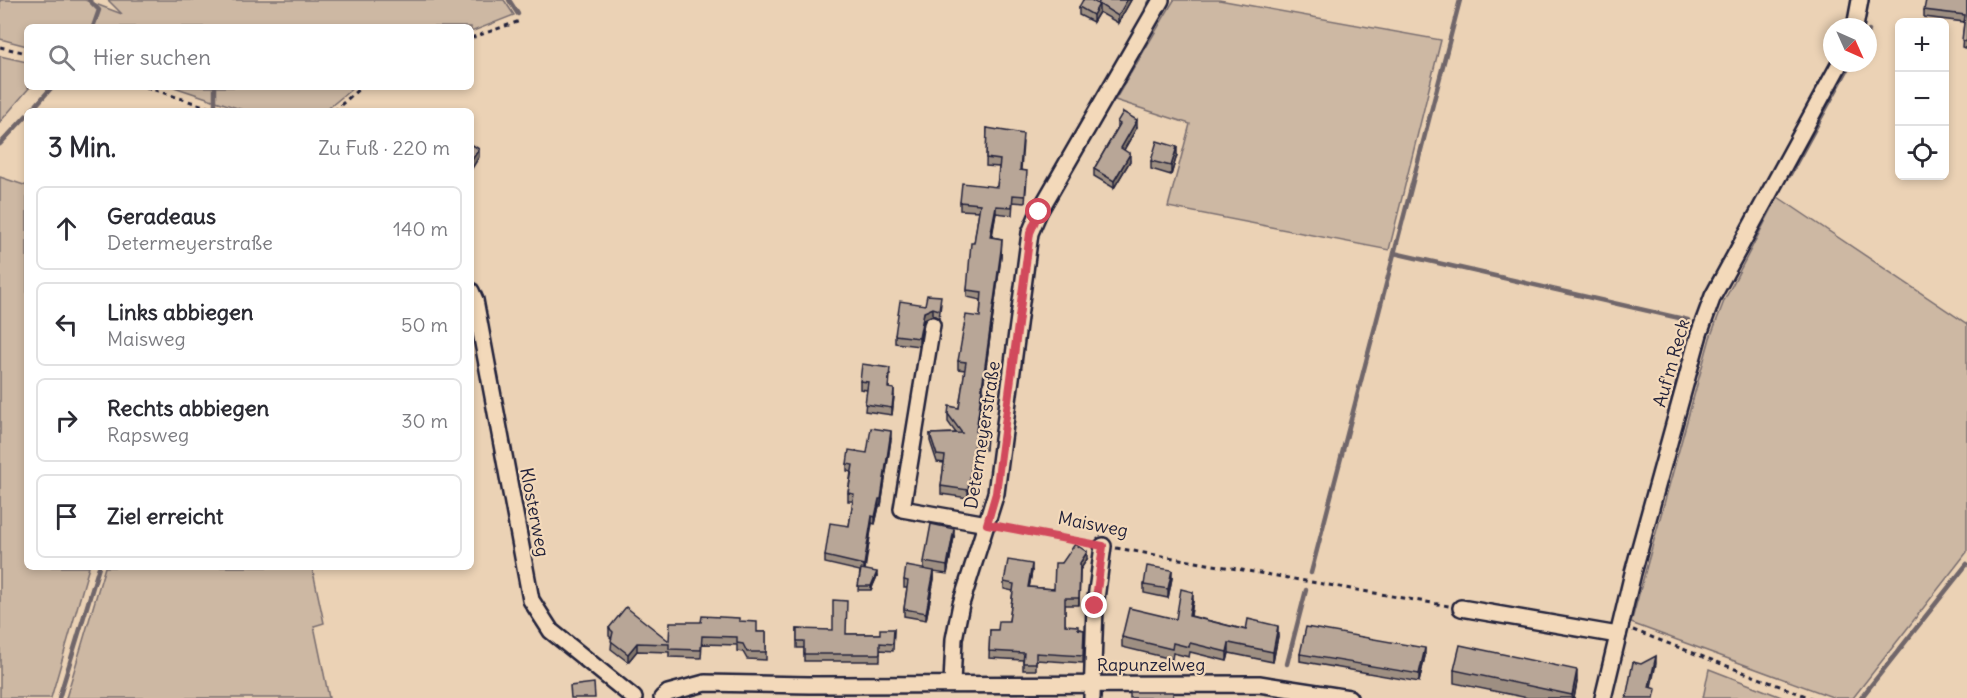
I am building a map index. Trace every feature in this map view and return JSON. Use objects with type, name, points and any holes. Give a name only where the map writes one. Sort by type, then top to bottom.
[{"type":"street","name":"Determeyerstraße","points":[[952,684],[954,639],[961,604],[996,493],[1030,233],[1039,212],[1161,0]]},
{"type":"street","points":[[1857,18],[1860,0]]},
{"type":"street","name":"Auf'm Reck","points":[[1603,698],[1619,630],[1699,334],[1713,296],[1835,72]]},
{"type":"street","name":"Klosterweg","points":[[474,298],[531,600],[551,631],[633,698]]},
{"type":"street","points":[[932,325],[902,509],[987,524]]},
{"type":"street","points":[[1092,691],[1095,606],[1103,546]]},
{"type":"street","points":[[1461,608],[1619,630]]},
{"type":"street","points":[[662,698],[668,693],[705,682],[809,692],[952,684]]},
{"type":"street","name":"Rapunzelweg","points":[[952,684],[1092,691],[1259,684],[1349,698]]},
{"type":"path","points":[[474,37],[520,21]]},
{"type":"path","points":[[0,47],[24,52]]},
{"type":"path","points":[[155,90],[209,108]]},
{"type":"path","points":[[337,108],[358,90]]},
{"type":"path","name":"Maisweg","points":[[987,524],[1461,608]]},
{"type":"path","points":[[1619,630],[1713,658],[1811,698]]},
{"type":"shaded area","points":[[0,0],[85,0],[122,14],[108,0],[504,0],[514,15],[474,31],[474,24],[24,24],[24,45],[0,39]]},
{"type":"shaded area","points":[[1174,0],[1219,0],[1441,40],[1389,250],[1168,207],[1190,124],[1115,100]]},
{"type":"shaded area","points":[[0,56],[24,61],[24,90],[27,90],[0,122]]},
{"type":"shaded area","points":[[183,90],[350,90],[329,108],[237,108]]},
{"type":"shaded area","points":[[0,177],[24,185],[24,570],[88,570],[51,698],[0,698]]},
{"type":"shaded area","points":[[1778,197],[1967,324],[1967,552],[1853,698],[1835,698],[1631,623],[1710,338],[1724,301]]},
{"type":"shaded area","points":[[104,570],[313,570],[324,623],[314,626],[329,698],[66,698]]},
{"type":"shaded area","points":[[1709,669],[1784,698],[1703,698]]},
{"type":"building","points":[[1083,0],[1091,0],[1098,4],[1100,0],[1127,0],[1118,16],[1099,4],[1093,15],[1079,7]]},
{"type":"building","points":[[1926,0],[1967,0],[1967,42],[1962,40],[1965,15],[1924,10]]},
{"type":"building","points":[[1123,112],[1137,120],[1121,148],[1130,154],[1114,181],[1094,169],[1120,124],[1117,122]]},
{"type":"building","points":[[987,128],[1023,134],[1020,170],[1027,171],[1025,196],[1013,195],[1012,207],[996,206],[990,237],[1002,239],[976,431],[987,429],[986,443],[975,442],[968,490],[941,486],[945,456],[937,455],[930,434],[962,433],[948,414],[949,406],[959,408],[966,362],[958,361],[966,315],[980,317],[982,292],[967,290],[971,243],[974,243],[980,204],[960,202],[962,183],[997,187],[1000,160],[986,158]]},
{"type":"building","points":[[1157,141],[1177,147],[1171,166],[1151,161]]},
{"type":"building","points":[[474,146],[479,149],[474,156]]},
{"type":"building","points":[[927,295],[941,296],[939,310],[933,308],[924,312],[919,338],[895,335],[900,301],[925,305]]},
{"type":"building","points":[[862,364],[890,368],[888,388],[894,389],[892,408],[865,404],[868,382],[860,381]]},
{"type":"building","points":[[871,428],[891,431],[881,499],[879,499],[875,517],[872,516],[864,565],[825,556],[830,523],[849,526],[854,494],[848,493],[853,465],[847,464],[849,450],[867,453]]},
{"type":"building","points":[[931,524],[954,529],[947,566],[924,562]]},
{"type":"building","points":[[1075,544],[1087,552],[1080,563],[1079,598],[1065,598],[1065,625],[1078,626],[1078,629],[1084,630],[1083,656],[1036,653],[1036,663],[1023,663],[1024,653],[989,651],[990,630],[998,630],[999,621],[1009,621],[1014,584],[1004,582],[1008,560],[1032,564],[1028,587],[1054,589],[1055,563],[1062,563]]},
{"type":"building","points":[[906,566],[934,571],[926,613],[904,609],[908,581],[904,580]]},
{"type":"building","points":[[1147,566],[1172,570],[1168,589],[1144,585]]},
{"type":"building","points":[[861,569],[877,572],[871,586],[858,586]]},
{"type":"building","points":[[1181,589],[1193,592],[1189,616],[1246,630],[1248,619],[1278,626],[1273,652],[1229,643],[1227,652],[1190,643],[1189,647],[1173,643],[1172,649],[1122,637],[1129,608],[1176,619]]},
{"type":"building","points":[[833,600],[847,601],[846,634],[880,634],[880,629],[894,629],[893,644],[880,643],[880,654],[804,654],[804,641],[797,641],[797,629],[833,630]]},
{"type":"building","points":[[626,607],[669,641],[670,622],[701,622],[702,616],[739,618],[739,621],[757,622],[757,632],[766,632],[766,652],[747,652],[743,644],[737,643],[737,637],[702,636],[701,650],[669,649],[669,644],[637,643],[628,654],[611,641],[613,632],[609,628]]},
{"type":"building","points":[[1306,627],[1425,648],[1419,674],[1300,654]]},
{"type":"building","points":[[1460,645],[1577,670],[1572,695],[1454,670]]},
{"type":"building","points":[[1656,656],[1649,687],[1656,689],[1654,698],[1626,698],[1633,662],[1641,664]]},
{"type":"building","points":[[594,683],[595,698],[571,698],[570,686]]},
{"type":"building","points":[[1130,692],[1173,692],[1173,698],[1130,698]]},
{"type":"waterway","points":[[89,0],[99,10],[94,24]]},
{"type":"waterway","points":[[509,0],[518,14]]},
{"type":"waterway","points":[[1146,9],[1151,0]]},
{"type":"waterway","points":[[1311,573],[1460,0]]},
{"type":"waterway","points":[[1789,176],[1846,72]]},
{"type":"waterway","points":[[34,108],[49,90]]},
{"type":"waterway","points":[[215,90],[215,108]]},
{"type":"waterway","points":[[0,144],[24,118]]},
{"type":"waterway","points":[[1394,253],[1688,320]]},
{"type":"waterway","points":[[1861,698],[1967,564]]},
{"type":"waterway","points":[[59,698],[98,570]]},
{"type":"waterway","points":[[1287,664],[1306,590]]},
{"type":"route","points":[[1039,212],[1030,233],[996,493],[987,524],[1103,546],[1095,606]]}]
